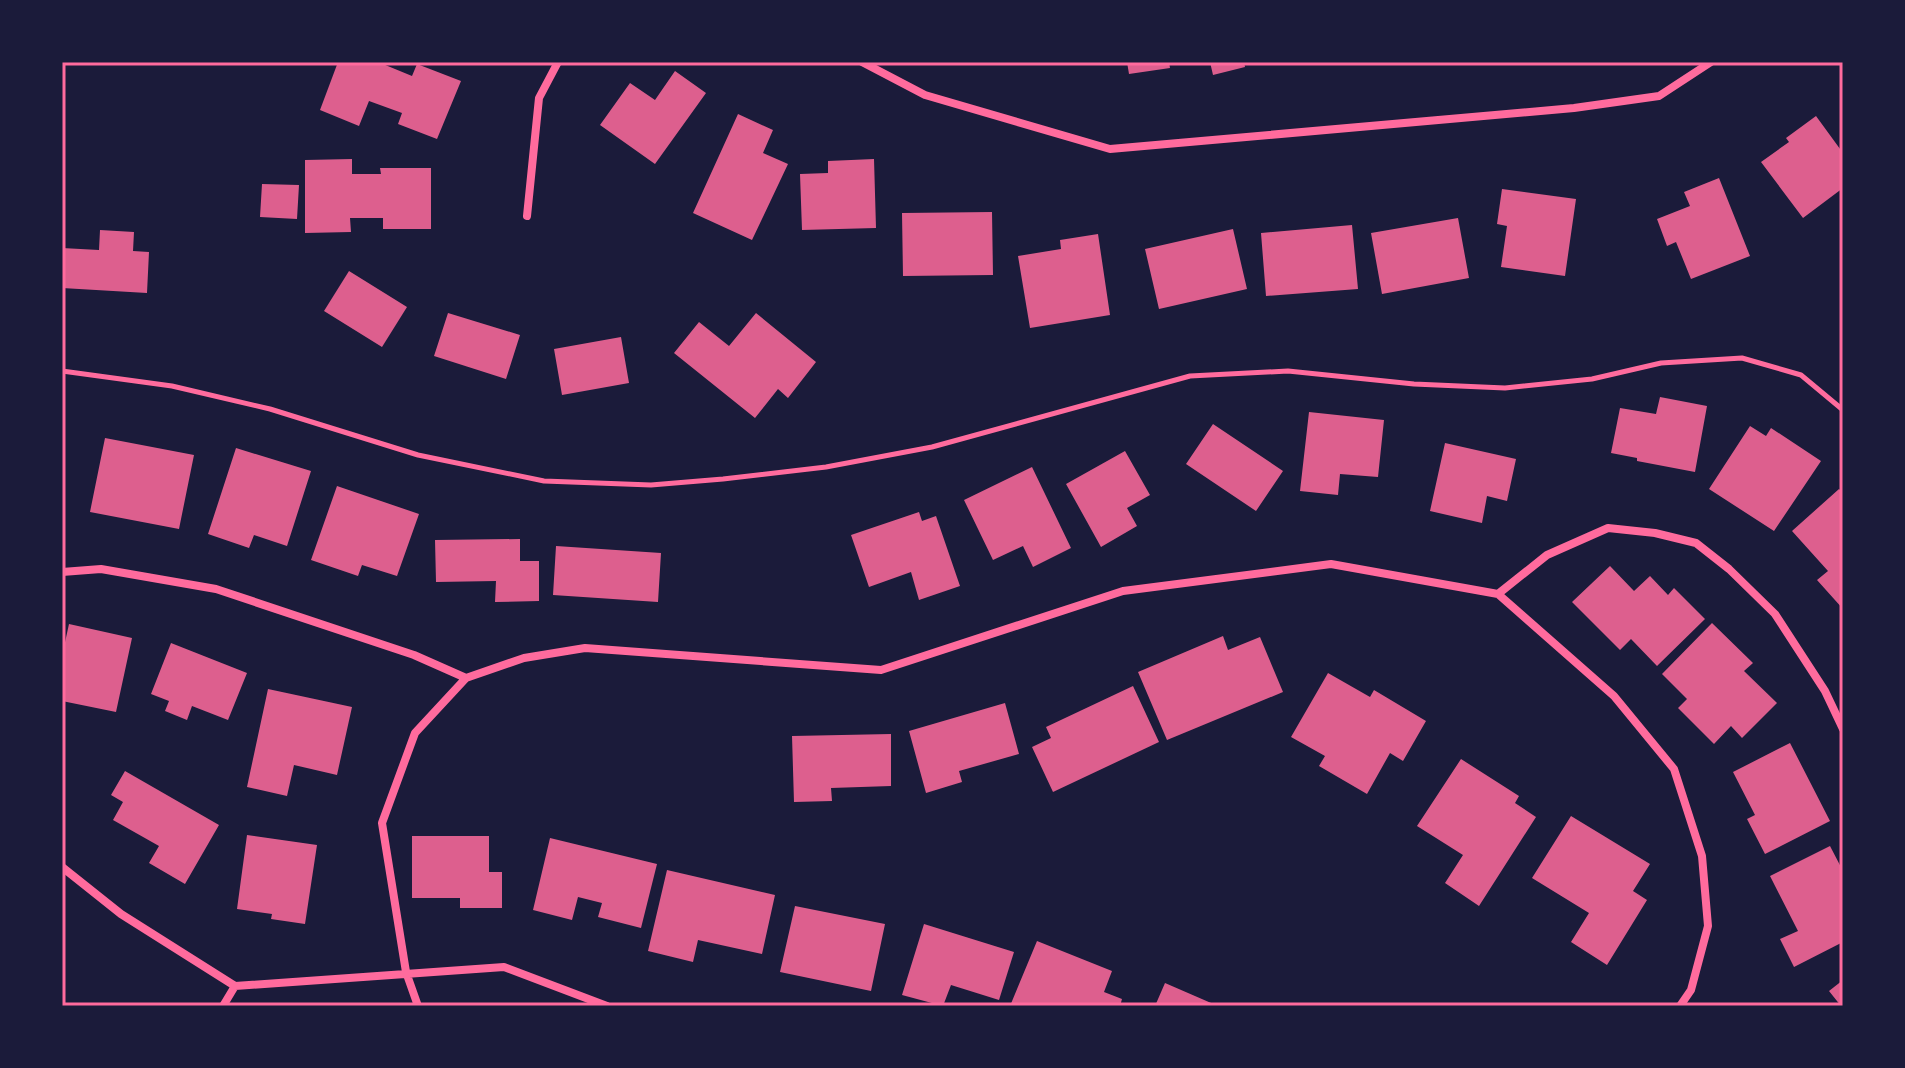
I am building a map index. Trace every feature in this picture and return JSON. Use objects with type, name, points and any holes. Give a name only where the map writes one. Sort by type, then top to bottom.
[{"type":"street","points":[[527,216],[539,98],[558,62]]},
{"type":"street","points":[[862,62],[925,95],[1110,149],[1574,108],[1659,96],[1711,62]]},
{"type":"street","points":[[1498,594],[1547,555],[1608,528],[1655,533],[1696,543],[1729,569],[1775,614],[1825,691],[1843,729]]},
{"type":"street","points":[[418,1006],[406,972],[382,823],[415,733],[466,678],[524,658],[585,648],[881,670],[1123,591],[1331,564],[1498,594],[1614,696],[1674,769],[1702,856],[1708,926],[1691,990],[1680,1006]]},
{"type":"street","points":[[62,572],[101,569],[216,589],[414,655],[466,678]]},
{"type":"street","points":[[62,867],[121,914],[235,986],[504,967],[607,1006]]},
{"type":"street","points":[[223,1006],[235,986]]},
{"type":"path","points":[[62,371],[172,386],[270,409],[418,455],[544,481],[651,485],[826,467],[932,447],[1190,376],[1288,371],[1414,384],[1505,388],[1592,379],[1661,363],[1742,358],[1801,375],[1843,410]]},
{"type":"building","points":[[338,62],[378,62],[412,76],[417,64],[461,81],[437,139],[398,124],[402,113],[369,101],[359,126],[320,110]]},
{"type":"building","points":[[1127,62],[1169,62],[1170,68],[1129,74]]},
{"type":"building","points":[[1210,62],[1244,62],[1245,67],[1213,75]]},
{"type":"building","points":[[675,71],[706,93],[655,164],[600,125],[630,83],[655,100]]},
{"type":"building","points":[[738,114],[773,130],[763,153],[788,164],[752,240],[693,213]]},
{"type":"building","points":[[1816,116],[1843,153],[1843,188],[1803,218],[1761,162],[1789,142],[1786,138]]},
{"type":"building","points":[[352,159],[352,174],[381,174],[380,168],[431,168],[431,229],[383,229],[383,218],[350,218],[351,232],[305,233],[305,160]]},
{"type":"building","points":[[874,159],[876,228],[802,230],[800,174],[828,173],[828,161]]},
{"type":"building","points":[[1719,178],[1750,256],[1691,279],[1676,242],[1667,246],[1657,219],[1690,206],[1684,192]]},
{"type":"building","points":[[262,184],[299,185],[297,219],[260,217]]},
{"type":"building","points":[[1502,189],[1576,199],[1565,276],[1501,267],[1507,226],[1497,224]]},
{"type":"building","points":[[992,212],[993,275],[903,276],[902,213]]},
{"type":"building","points":[[1458,218],[1469,278],[1382,294],[1371,233]]},
{"type":"building","points":[[1352,225],[1358,289],[1266,296],[1261,233]]},
{"type":"building","points":[[1233,229],[1247,289],[1159,309],[1145,249]]},
{"type":"building","points":[[100,230],[134,232],[133,251],[149,252],[147,293],[62,288],[62,248],[99,250]]},
{"type":"building","points":[[1098,234],[1110,315],[1030,328],[1018,256],[1061,249],[1060,240]]},
{"type":"building","points":[[349,271],[407,307],[382,347],[324,311]]},
{"type":"building","points":[[448,313],[520,335],[506,379],[434,356]]},
{"type":"building","points":[[756,313],[816,362],[788,398],[778,389],[755,418],[674,353],[699,322],[729,346]]},
{"type":"building","points":[[621,337],[629,383],[562,395],[554,349]]},
{"type":"building","points":[[1660,397],[1707,406],[1695,472],[1611,453],[1620,408],[1656,414]]},
{"type":"building","points":[[1309,412],[1384,420],[1378,477],[1340,474],[1338,495],[1300,491]]},
{"type":"building","points":[[1213,424],[1283,471],[1256,511],[1186,464]]},
{"type":"building","points":[[1750,426],[1766,436],[1771,428],[1821,461],[1774,531],[1709,489]]},
{"type":"building","points":[[105,438],[194,455],[179,529],[90,512]]},
{"type":"building","points":[[1445,443],[1516,459],[1507,501],[1487,496],[1482,523],[1430,511]]},
{"type":"building","points":[[236,448],[311,471],[287,546],[254,535],[249,548],[208,534]]},
{"type":"building","points":[[1125,451],[1150,495],[1127,508],[1137,526],[1101,547],[1066,484]]},
{"type":"building","points":[[1032,467],[1071,548],[1033,567],[1023,546],[993,560],[964,500]]},
{"type":"building","points":[[337,486],[419,514],[397,576],[362,565],[358,576],[311,560]]},
{"type":"building","points":[[1839,489],[1843,493],[1843,609],[1817,580],[1828,571],[1792,531]]},
{"type":"building","points":[[919,512],[922,521],[936,516],[960,586],[919,600],[911,572],[869,587],[851,535]]},
{"type":"building","points":[[520,539],[520,561],[539,561],[539,601],[495,602],[496,581],[436,582],[435,540]]},
{"type":"building","points":[[556,546],[661,553],[658,602],[553,595]]},
{"type":"building","points":[[1610,566],[1634,591],[1650,576],[1668,595],[1674,588],[1705,619],[1657,666],[1631,639],[1620,650],[1572,602]]},
{"type":"building","points":[[1712,623],[1753,663],[1744,671],[1777,703],[1742,738],[1731,726],[1714,744],[1678,708],[1687,699],[1662,674]]},
{"type":"building","points":[[69,624],[132,638],[116,712],[62,701],[62,656]]},
{"type":"building","points":[[1223,636],[1228,650],[1260,637],[1283,692],[1167,740],[1138,672]]},
{"type":"building","points":[[171,643],[247,673],[228,720],[192,706],[187,720],[165,711],[169,701],[151,694]]},
{"type":"building","points":[[1328,673],[1370,697],[1374,690],[1426,721],[1403,761],[1390,753],[1367,794],[1319,766],[1325,756],[1291,737]]},
{"type":"building","points":[[1133,686],[1159,742],[1053,792],[1032,747],[1051,738],[1046,727]]},
{"type":"building","points":[[268,689],[352,707],[337,775],[294,765],[287,796],[247,787]]},
{"type":"building","points":[[1005,703],[1019,754],[959,771],[962,782],[926,793],[909,731]]},
{"type":"building","points":[[891,734],[891,786],[831,788],[832,801],[794,802],[792,736]]},
{"type":"building","points":[[1790,743],[1830,821],[1765,854],[1747,819],[1755,815],[1733,772]]},
{"type":"building","points":[[1461,759],[1519,796],[1515,803],[1536,817],[1479,906],[1445,883],[1463,855],[1417,826]]},
{"type":"building","points":[[125,771],[219,825],[185,884],[149,863],[159,846],[113,820],[123,802],[111,795]]},
{"type":"building","points":[[1571,816],[1650,864],[1633,891],[1647,900],[1607,965],[1571,942],[1589,913],[1532,878]]},
{"type":"building","points":[[247,835],[317,845],[305,924],[271,919],[272,914],[237,909]]},
{"type":"building","points":[[412,836],[489,836],[489,872],[502,872],[502,908],[460,908],[460,898],[412,898]]},
{"type":"building","points":[[550,838],[657,864],[641,928],[598,917],[602,903],[578,897],[572,920],[533,910]]},
{"type":"building","points":[[1830,846],[1843,871],[1843,942],[1794,967],[1780,939],[1798,931],[1770,876]]},
{"type":"building","points":[[667,870],[775,895],[762,954],[698,940],[693,962],[648,951]]},
{"type":"building","points":[[795,906],[885,924],[871,991],[780,972]]},
{"type":"building","points":[[924,924],[1014,952],[999,1000],[951,985],[943,1006],[902,995]]},
{"type":"building","points":[[1037,941],[1112,971],[1104,992],[1122,999],[1120,1006],[1010,1006]]},
{"type":"building","points":[[1843,980],[1843,1006],[1841,1006],[1829,991]]},
{"type":"building","points":[[1165,983],[1218,1006],[1155,1006]]}]
